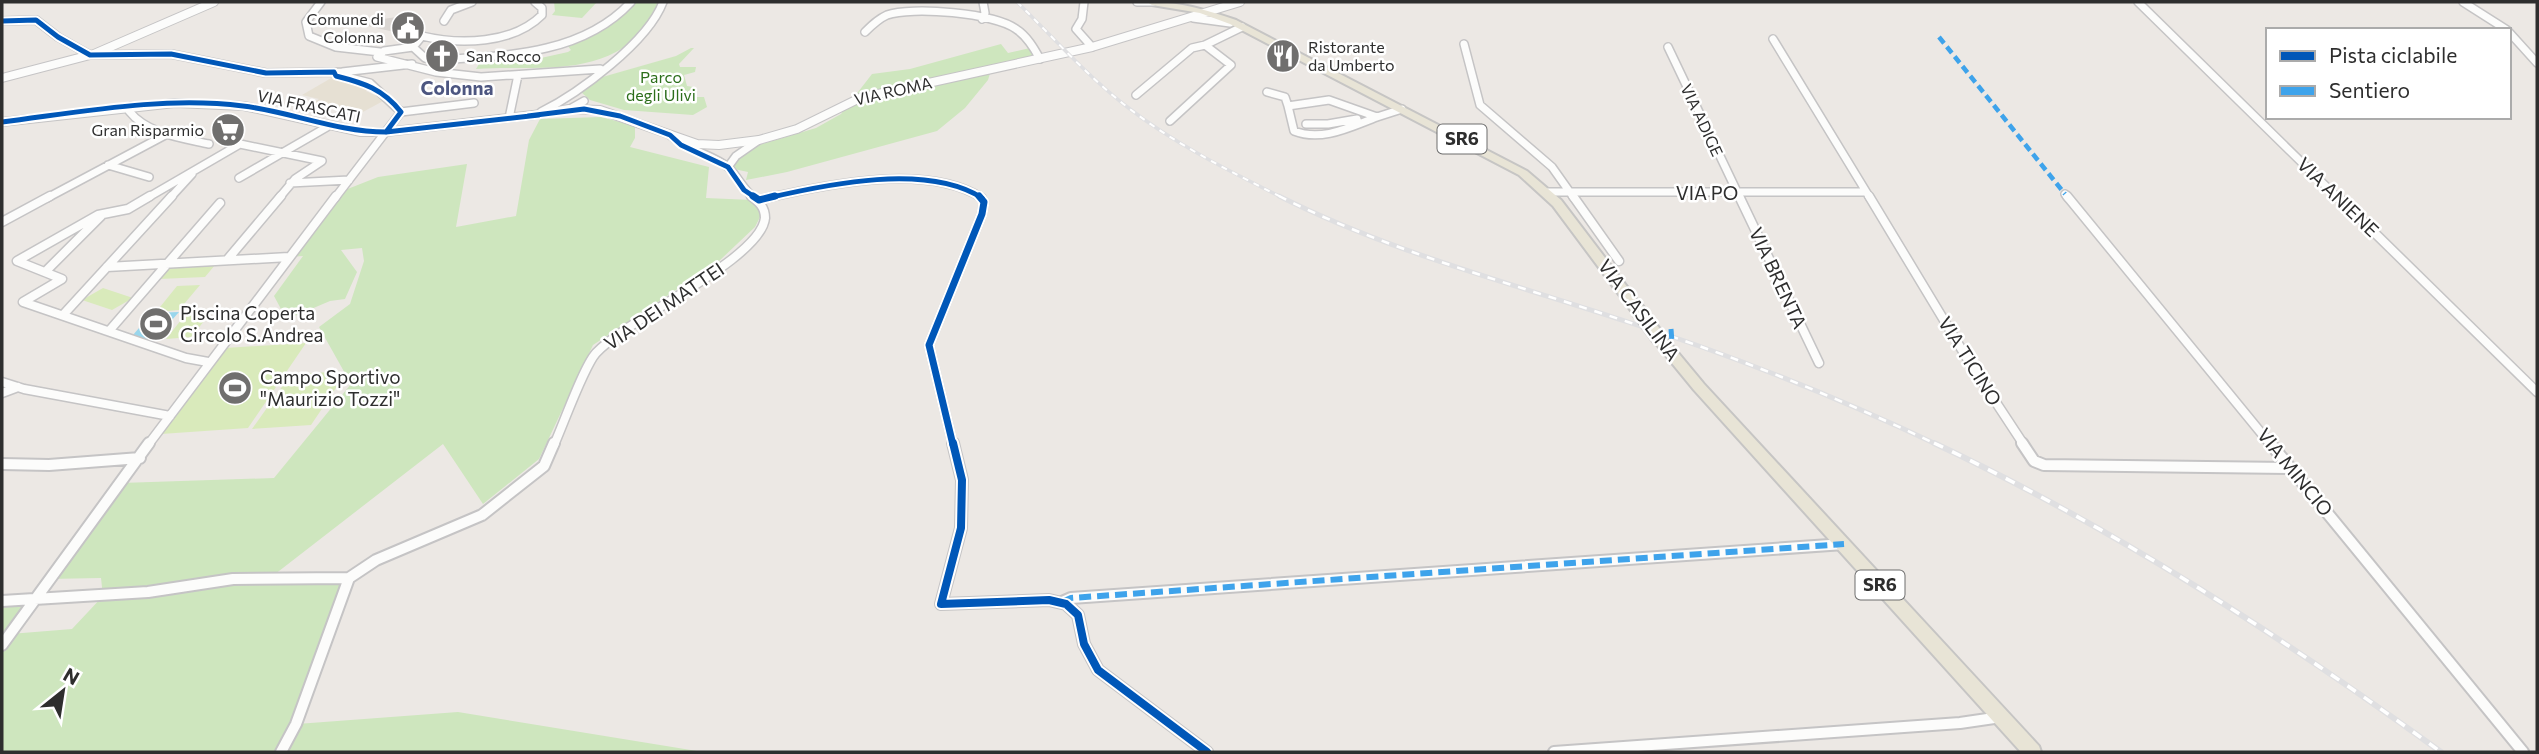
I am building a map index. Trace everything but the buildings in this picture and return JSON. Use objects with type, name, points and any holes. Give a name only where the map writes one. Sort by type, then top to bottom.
[{"type":"main road","name":"VIA CASILINA","points":[[1153,2],[1209,13],[1241,26],[1512,166],[1548,192],[1660,340],[1706,394],[2032,752]]},
{"type":"street","points":[[2,78],[90,55],[214,2]]},
{"type":"street","points":[[321,2],[306,22],[309,36],[336,47],[379,53],[412,47],[422,36],[456,41],[501,35],[532,25],[540,19],[543,12],[535,2]]},
{"type":"street","points":[[444,21],[451,10],[472,2]]},
{"type":"street","points":[[412,47],[429,59],[441,59],[512,54],[558,45],[602,26],[631,2]]},
{"type":"street","points":[[610,112],[584,101],[579,95],[582,85],[647,30],[657,19],[663,2]]},
{"type":"street","points":[[982,19],[985,13],[983,2]]},
{"type":"street","points":[[1084,2],[1082,19],[1076,29],[1092,47]]},
{"type":"street","points":[[1137,2],[1153,2]]},
{"type":"street","points":[[1209,13],[1240,2]]},
{"type":"street","name":"VIA ANIENE","points":[[2138,2],[2537,392]]},
{"type":"street","points":[[2463,2],[2503,28]]},
{"type":"street","points":[[1165,4],[1187,13],[1183,20]]},
{"type":"street","points":[[865,32],[877,18],[914,10],[982,19],[1017,29],[1040,59]]},
{"type":"street","name":"VIA ROMA","points":[[1183,20],[1209,13]]},
{"type":"street","name":"VIA ROMA","points":[[566,110],[610,112],[694,143],[713,145],[759,140],[797,129],[860,97],[1092,47],[1209,13]]},
{"type":"street","name":"VIA ROMA","points":[[1193,18],[1241,26]]},
{"type":"street","points":[[2,21],[36,20],[58,37],[90,55],[171,54],[266,73],[373,72],[412,64]]},
{"type":"street","points":[[1136,95],[1191,49],[1205,45],[1241,26]]},
{"type":"street","points":[[2511,34],[2537,62]]},
{"type":"street","name":"VIA TICINO","points":[[1773,39],[1865,192],[2034,461],[2043,465],[2291,468]]},
{"type":"street","points":[[1464,44],[1480,105],[1549,163],[1619,261]]},
{"type":"street","points":[[1170,121],[1231,65],[1205,45]]},
{"type":"street","name":"VIA ADIGE","points":[[1668,47],[1736,193]]},
{"type":"street","points":[[379,53],[378,58],[412,64],[436,72],[481,77],[600,69]]},
{"type":"street","points":[[334,72],[336,76],[370,83],[401,111]]},
{"type":"street","points":[[509,118],[518,75]]},
{"type":"street","name":"VIA FRASCATI","points":[[2,122],[131,106],[198,103],[244,106],[348,131],[386,132],[532,115],[567,99],[582,85]]},
{"type":"street","points":[[1267,92],[1285,97],[1294,131],[1300,134],[1328,134],[1402,109]]},
{"type":"street","points":[[566,110],[563,104],[567,99]]},
{"type":"street","points":[[1288,106],[1329,100],[1377,117]]},
{"type":"street","points":[[566,110],[584,101]]},
{"type":"street","points":[[2,645],[208,362],[401,111],[474,103]]},
{"type":"street","points":[[131,106],[129,111],[135,120],[169,134],[209,144]]},
{"type":"street","points":[[532,115],[566,110],[627,119]]},
{"type":"street","points":[[1306,124],[1329,124],[1377,117]]},
{"type":"street","points":[[239,178],[327,127]]},
{"type":"street","points":[[2,222],[169,134]]},
{"type":"street","points":[[670,135],[681,145],[728,167],[744,190],[759,200],[842,186],[904,180],[947,183],[981,197],[984,202],[982,214],[929,345],[962,480],[961,528],[942,604],[1049,600],[1062,602],[1078,615],[1084,644],[1098,670],[1207,752]]},
{"type":"street","points":[[728,167],[736,156],[759,140]]},
{"type":"street","points":[[208,362],[186,358],[23,302],[62,279],[18,260],[105,213],[128,209],[240,144],[322,161],[290,183],[227,260]]},
{"type":"street","points":[[108,165],[149,177]]},
{"type":"street","points":[[63,315],[198,168]]},
{"type":"street","points":[[290,183],[349,180]]},
{"type":"street","name":"VIA PO","points":[[1548,192],[1865,192]]},
{"type":"street","name":"VIA BRENTA","points":[[1736,193],[1819,363]]},
{"type":"street","name":"VIA MINCIO","points":[[2065,194],[2523,752]]},
{"type":"street","name":"VIA DEI MATTEI","points":[[349,578],[376,560],[482,515],[534,476],[544,466],[595,355],[634,324],[735,258],[750,243],[764,222],[765,214],[759,200]]},
{"type":"street","points":[[108,331],[220,203]]},
{"type":"street","points":[[45,272],[105,213]]},
{"type":"street","points":[[107,267],[289,257]]},
{"type":"street","points":[[2,382],[170,416]]},
{"type":"street","points":[[2,393],[18,387]]},
{"type":"street","points":[[2,464],[49,465],[140,458]]},
{"type":"street","points":[[1062,602],[1071,598],[1843,544]]},
{"type":"street","points":[[2,600],[148,592],[233,579],[349,578],[314,678],[281,752]]},
{"type":"street","points":[[1554,752],[1959,723],[2001,717]]},
{"type":"shaded area","points":[[410,15],[399,33],[350,22],[356,23]]},
{"type":"shaded area","points":[[333,77],[371,86],[366,91],[385,100],[361,113],[311,104],[319,99],[302,95]]},
{"type":"green space","points":[[554,2],[597,2],[582,18],[552,15],[555,11]]},
{"type":"green space","points":[[635,2],[660,2],[644,30],[626,46],[607,56],[587,63],[565,66],[476,69],[479,64],[532,60],[568,52],[571,50],[567,45],[613,23]]},
{"type":"green space","points":[[1001,44],[1008,53],[1030,48],[1036,58],[992,67],[988,80],[965,108],[937,131],[787,172],[746,180],[748,172],[734,169],[734,160],[752,147],[816,128],[841,114],[872,74],[910,69]]},
{"type":"green space","name":"Parco degli Ulivi","points":[[694,48],[679,64],[680,67],[696,67],[695,72],[684,75],[687,86],[693,87],[697,97],[704,97],[707,107],[693,115],[624,110],[590,100],[581,92],[592,80],[676,56]]},
{"type":"green space","points":[[601,117],[635,126],[635,138],[630,147],[709,167],[706,198],[752,200],[762,213],[755,227],[718,262],[593,345],[539,459],[483,504],[443,444],[270,578],[349,578],[297,724],[458,712],[703,752],[2,752],[2,601],[35,597],[10,634],[72,629],[103,596],[101,578],[48,579],[121,483],[274,478],[351,384],[319,327],[350,304],[364,261],[362,248],[341,250],[357,272],[345,299],[330,301],[290,318],[274,296],[303,256],[289,257],[340,192],[378,177],[467,164],[456,227],[516,216],[529,140],[540,119]]},
{"type":"green space","points":[[215,265],[205,277],[159,279],[170,267]]},
{"type":"green space","points":[[200,285],[179,310],[156,312],[177,286]]},
{"type":"green space","points":[[103,288],[133,298],[112,310],[82,300]]},
{"type":"green space","points":[[214,309],[191,337],[166,339],[189,310]]},
{"type":"green space","name":"Campo Sportivo \"Maurizio Tozzi\"","points":[[306,343],[248,428],[161,434],[225,348]]},
{"type":"green space","points":[[332,372],[344,376],[311,425],[252,429],[291,374]]},
{"type":"water","name":"Piscina Coperta Circolo S.Andrea","points":[[179,312],[151,341],[133,335],[152,313]]},
{"type":"railway","points":[[1017,2],[1097,82],[1126,106],[1202,156],[1280,197]]},
{"type":"railway","points":[[1280,197],[1407,250],[1746,363],[1862,410],[1938,445]]},
{"type":"railway","points":[[1934,443],[2067,511],[2195,586],[2320,667],[2441,752]]},
{"type":"marked path","points":[[1939,37],[2065,194]]},
{"type":"marked path","points":[[1671,329],[1672,342]]},
{"type":"marked path","points":[[1062,602],[1071,598],[1844,544]]},
{"type":"cycle path","points":[[2,21],[36,20],[58,37],[90,55],[171,54],[266,73],[334,72],[336,76],[373,86],[394,103],[401,112],[386,132]]},
{"type":"cycle path","points":[[2,122],[175,103],[244,106],[361,132],[386,132],[539,115]]},
{"type":"cycle path","points":[[528,116],[584,109],[620,116],[670,135],[681,145],[728,167],[744,190],[759,200],[840,184],[904,180],[934,181],[960,187],[981,197],[984,202],[982,214],[929,345],[962,480],[961,528],[941,604],[1049,600],[1066,604],[1078,615],[1084,644],[1098,670],[1207,752]]},
{"type":"place","name":"Comune di Colonna","points":[[408,28]]},
{"type":"place","name":"San Rocco","points":[[442,56]]},
{"type":"place","name":"Ristorante da Umberto","points":[[1283,56]]},
{"type":"place","name":"Gran Risparmio","points":[[228,130]]},
{"type":"place","name":"Piscina Coperta Circolo S.Andrea","points":[[156,324]]},
{"type":"place","name":"Campo Sportivo \"Maurizio Tozzi\"","points":[[235,388]]},
{"type":"district","name":"Colonna","points":[[457,88]]}]
